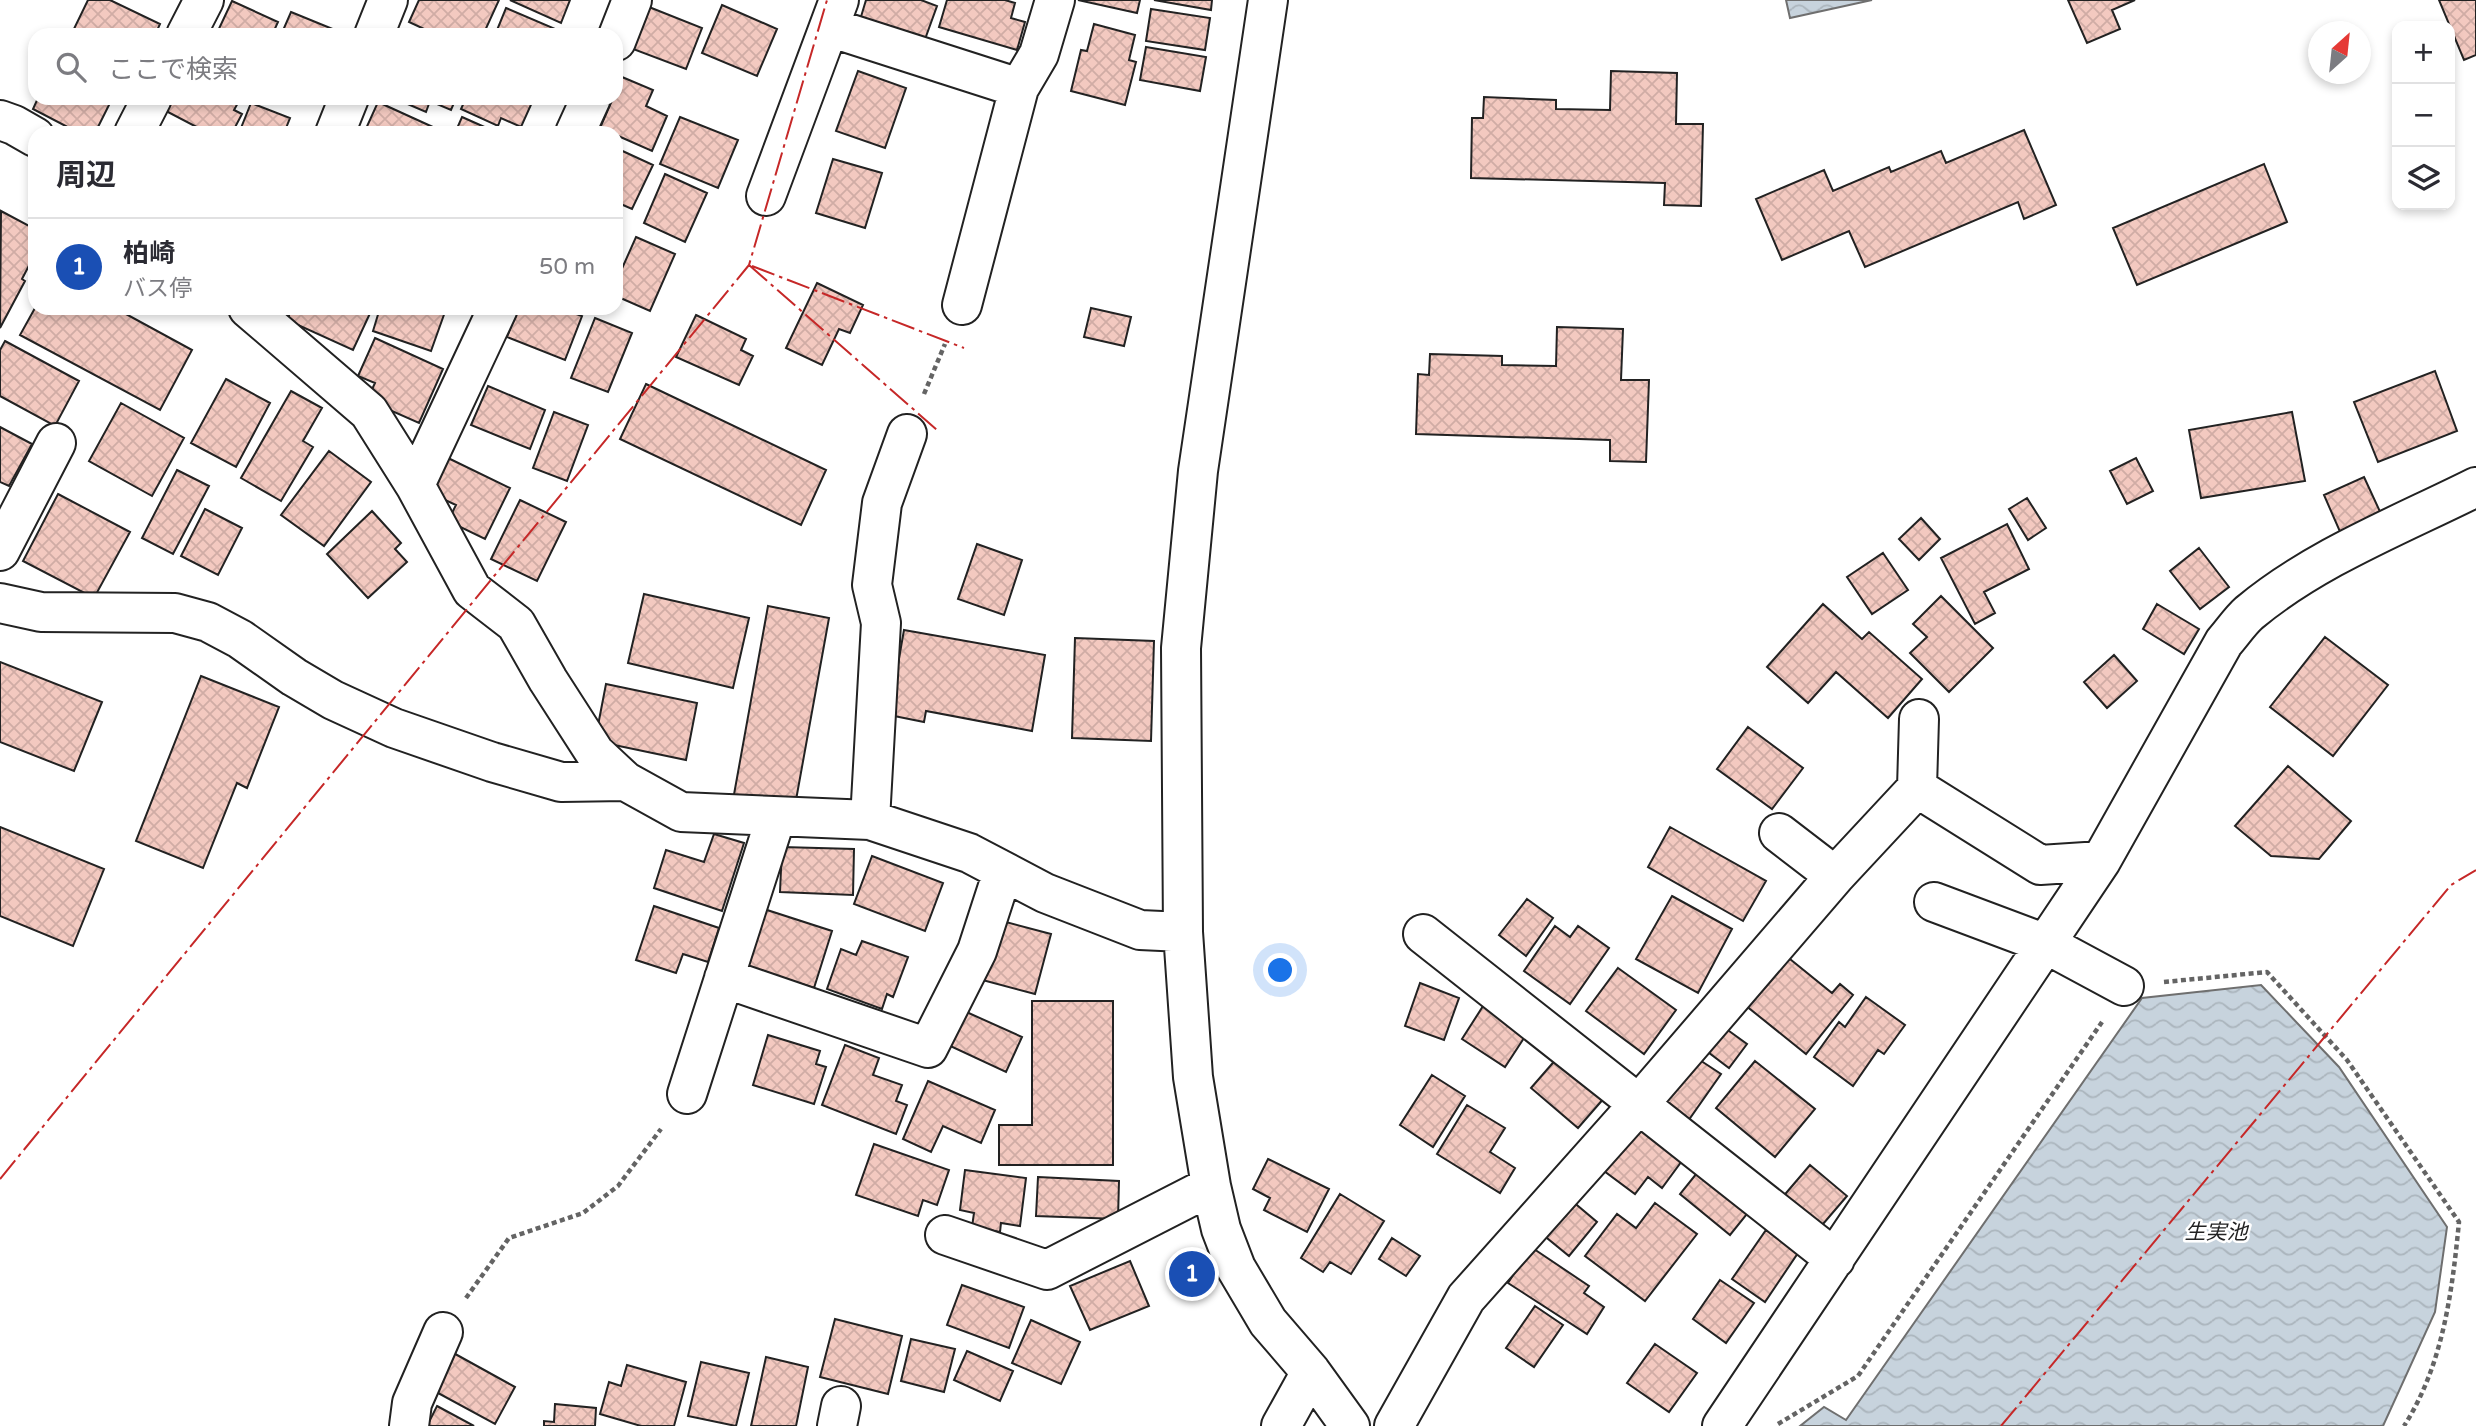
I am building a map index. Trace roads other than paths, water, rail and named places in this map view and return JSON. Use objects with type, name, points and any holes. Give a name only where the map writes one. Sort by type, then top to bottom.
[{"type":"street","points":[[190,28],[204,0]]},
{"type":"street","points":[[377,28],[388,0]]},
{"type":"street","points":[[621,28],[632,0]]},
{"type":"street","points":[[962,305],[1019,88],[1039,54],[1055,0]]},
{"type":"street","points":[[1268,0],[1199,458],[1181,648],[1183,932],[1193,1077],[1211,1186],[1222,1229],[1236,1268],[1268,1322],[1311,1372],[1350,1426]]},
{"type":"street","points":[[766,196],[834,13],[1019,88]]},
{"type":"street","points":[[138,126],[148,105]]},
{"type":"street","points":[[338,126],[346,105]]},
{"type":"street","points":[[578,126],[588,105]]},
{"type":"street","points":[[0,120],[14,124],[28,133]]},
{"type":"street","points":[[261,315],[369,412],[415,485],[472,590],[516,624],[548,680],[595,752],[625,781],[681,812],[870,820],[969,853],[1045,894],[1140,930],[1183,932]]},
{"type":"street","points":[[415,485],[495,315]]},
{"type":"street","points":[[870,820],[881,623],[873,585],[882,503],[907,434]]},
{"type":"street","points":[[0,551],[56,443]]},
{"type":"street","points":[[1723,1426],[2101,862],[2224,642],[2247,615],[2283,588],[2350,549],[2476,487]]},
{"type":"street","points":[[0,603],[41,612],[175,613],[208,622],[240,639],[294,677],[333,700],[394,728],[492,762],[561,782],[625,781]]},
{"type":"street","points":[[1394,1426],[1466,1298],[1639,1104],[1835,876],[1917,788],[1919,719]]},
{"type":"street","points":[[1917,788],[2040,865],[2101,862]]},
{"type":"street","points":[[687,1094],[776,817]]},
{"type":"street","points":[[1779,832],[1835,876]]},
{"type":"street","points":[[724,978],[928,1048],[977,951],[1003,871]]},
{"type":"street","points":[[1934,902],[2046,944],[2124,986]]},
{"type":"street","points":[[1423,934],[1835,1259]]},
{"type":"street","points":[[945,1235],[1047,1270],[1211,1186]]},
{"type":"street","points":[[409,1426],[412,1403],[443,1332]]},
{"type":"street","points":[[1281,1426],[1311,1372]]},
{"type":"water","points":[[1786,0],[1872,0],[1790,18]]},
{"type":"water","name":"生実池","points":[[2261,985],[2339,1067],[2447,1227],[2435,1312],[2383,1426],[1800,1426],[1824,1407],[1846,1420],[2142,998]]},
{"type":"place","name":"柏崎","points":[[1192,1274]]}]
